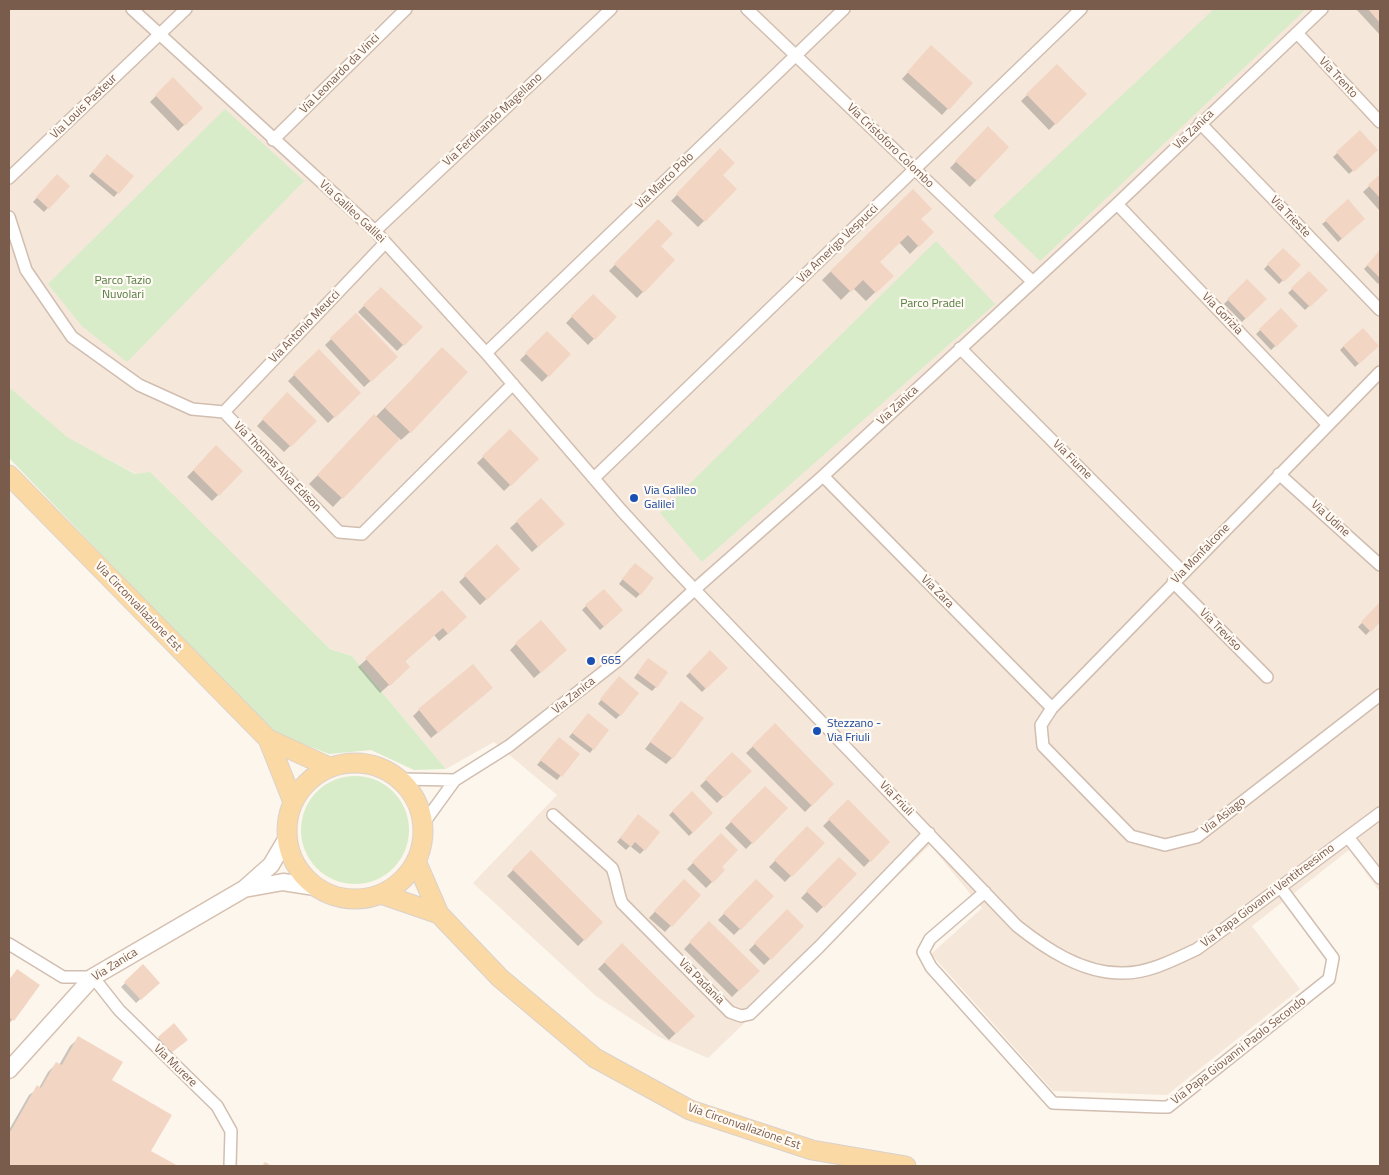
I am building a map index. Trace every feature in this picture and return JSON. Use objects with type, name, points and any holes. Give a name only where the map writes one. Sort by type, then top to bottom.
[{"type":"main road","name":"Via Circonvallazione Est","points":[[9,475],[268,739],[329,767]]},
{"type":"main road","name":"Via Circonvallazione Est","points":[[268,739],[293,802]]},
{"type":"main road","points":[[347,762],[366,763],[384,768],[400,779],[416,799],[423,824],[422,843],[416,861],[402,881],[381,894],[358,899],[336,896],[315,886],[296,865],[287,838],[287,820],[293,802],[308,782],[329,767],[347,762]]},
{"type":"main road","name":"Via Circonvallazione Est","points":[[416,861],[440,914],[500,978],[595,1058],[690,1110],[812,1150],[906,1166]]},
{"type":"main road","name":"Via Circonvallazione Est","points":[[381,894],[440,914]]},
{"type":"street","name":"Via Galileo Galilei","points":[[132,9],[273,140],[375,231],[486,353],[694,590]]},
{"type":"street","name":"Via Louis Pasteur","points":[[9,178],[186,9]]},
{"type":"street","name":"Via Leonardo da Vinci","points":[[273,140],[406,9]]},
{"type":"street","name":"Via Ferdinando Magellano","points":[[375,231],[611,9]]},
{"type":"street","name":"Via Cristoforo Colombo","points":[[748,9],[1034,282]]},
{"type":"street","name":"Via Marco Polo","points":[[486,353],[844,9]]},
{"type":"street","name":"Via Amerigo Vespucci","points":[[594,478],[1082,9]]},
{"type":"street","name":"Via Zanica","points":[[423,824],[455,780],[509,746],[616,662],[823,476],[960,348],[1034,282],[1322,9]]},
{"type":"street","name":"Via Trento","points":[[1297,33],[1380,122]]},
{"type":"street","name":"Via Trieste","points":[[1200,123],[1380,310]]},
{"type":"street","name":"Via Gorizia","points":[[1117,204],[1328,425]]},
{"type":"street","name":"Via Thomas Alva Edison","points":[[9,217],[26,270],[72,337],[138,385],[192,409],[224,412],[339,532],[362,534],[513,384]]},
{"type":"street","name":"Via Antonio Meucci","points":[[224,412],[385,242]]},
{"type":"street","name":"Via Fiume","points":[[960,348],[1183,572]]},
{"type":"street","name":"Via Monfalcone","points":[[1043,746],[1041,726],[1052,708],[1380,372]]},
{"type":"street","name":"Via Udine","points":[[1279,474],[1380,565]]},
{"type":"street","name":"Via Zara","points":[[823,476],[1052,708]]},
{"type":"street","name":"Via Treviso","points":[[1173,582],[1267,677]]},
{"type":"street","name":"Via Friuli","points":[[694,590],[1018,926],[1056,955],[1089,967],[1120,973]]},
{"type":"street","name":"Via Asiago","points":[[1043,746],[1131,836],[1165,845],[1196,838],[1380,695]]},
{"type":"street","points":[[400,779],[455,780]]},
{"type":"street","name":"Via Papa Giovanni Ventitreesimo","points":[[1120,973],[1166,964],[1197,949],[1380,813]]},
{"type":"street","name":"Via Padania","points":[[553,815],[612,868],[617,879],[617,892],[622,903],[730,1012],[741,1016],[750,1014],[819,947],[929,833]]},
{"type":"street","points":[[1348,837],[1380,878]]},
{"type":"street","name":"Via Zanica","points":[[9,1070],[93,977],[244,889],[271,865],[287,838]]},
{"type":"street","name":"Via Zanica","points":[[244,889],[282,882],[315,886]]},
{"type":"street","name":"Via Papa Giovanni Paolo Secondo","points":[[985,892],[930,939],[923,952],[931,967],[1053,1103],[1160,1108],[1168,1107],[1329,979],[1333,958],[1281,888]]},
{"type":"street","points":[[9,944],[63,977],[93,977]]},
{"type":"street","name":"Via Murere","points":[[93,977],[119,1010],[217,1106],[231,1131],[230,1166]]},
{"type":"shaded area","points":[[9,9],[1380,9],[1380,892],[1349,850],[1252,926],[1300,989],[1167,1095],[1053,1091],[931,954],[982,908],[930,845],[708,1058],[659,1037],[596,996],[473,883],[557,795],[494,742],[446,769],[352,656],[330,649],[136,474],[66,437],[9,387]]},
{"type":"green space","points":[[1214,9],[1306,9],[1040,261],[993,216]]},
{"type":"green space","name":"Parco Tazio Nuvolari","points":[[225,109],[304,181],[127,362],[82,326],[48,284]]},
{"type":"green space","name":"Parco Pradel","points":[[936,241],[995,304],[702,562],[660,513]]},
{"type":"green space","points":[[9,387],[67,437],[135,474],[150,472],[330,649],[352,656],[446,769],[414,770],[371,750],[329,754],[272,732],[9,458]]},
{"type":"green space","points":[[355,776],[376,780],[393,792],[405,809],[409,830],[405,851],[393,868],[376,880],[355,884],[334,880],[317,868],[305,851],[301,830],[305,809],[317,792],[334,780]]},
{"type":"building","points":[[1368,9],[1380,9],[1380,23]]},
{"type":"building","points":[[931,45],[973,83],[949,110],[907,72]]},
{"type":"building","points":[[1057,64],[1087,94],[1056,125],[1026,94]]},
{"type":"building","points":[[173,77],[203,108],[185,126],[155,95]]},
{"type":"building","points":[[988,126],[1009,147],[977,181],[955,161]]},
{"type":"building","points":[[1360,130],[1378,150],[1354,172],[1336,152]]},
{"type":"building","points":[[720,148],[735,163],[723,175],[737,189],[705,222],[676,194]]},
{"type":"building","points":[[107,154],[134,176],[119,194],[92,172]]},
{"type":"building","points":[[57,174],[70,186],[49,209],[36,197]]},
{"type":"building","points":[[1380,174],[1380,198],[1368,185]]},
{"type":"building","points":[[913,189],[932,209],[921,219],[934,232],[919,247],[908,235],[880,262],[894,276],[876,293],[863,280],[851,292],[830,271]]},
{"type":"building","points":[[1348,199],[1365,219],[1342,239],[1325,220]]},
{"type":"building","points":[[658,219],[673,234],[661,246],[675,260],[644,293],[614,264]]},
{"type":"building","points":[[1283,248],[1301,265],[1284,282],[1267,264]]},
{"type":"building","points":[[1380,250],[1380,278],[1367,265]]},
{"type":"building","points":[[1309,271],[1328,290],[1310,307],[1291,288]]},
{"type":"building","points":[[1247,279],[1267,299],[1246,319],[1227,299]]},
{"type":"building","points":[[381,287],[423,327],[404,346],[363,305]]},
{"type":"building","points":[[593,294],[617,317],[595,340],[571,316]]},
{"type":"building","points":[[1281,308],[1298,326],[1276,347],[1259,329]]},
{"type":"building","points":[[356,313],[398,357],[371,382],[330,338]]},
{"type":"building","points":[[1363,328],[1379,346],[1359,364],[1343,346]]},
{"type":"building","points":[[547,331],[571,354],[549,377],[525,353]]},
{"type":"building","points":[[442,347],[468,372],[411,433],[385,408]]},
{"type":"building","points":[[319,349],[361,393],[335,418],[293,374]]},
{"type":"building","points":[[287,392],[317,421],[291,447],[262,419]]},
{"type":"building","points":[[374,414],[400,439],[343,499],[317,475]]},
{"type":"building","points":[[510,429],[539,459],[511,486],[482,456]]},
{"type":"building","points":[[216,445],[243,471],[219,496],[193,470]]},
{"type":"building","points":[[541,498],[565,524],[538,547],[516,521]]},
{"type":"building","points":[[497,544],[520,569],[487,600],[464,575]]},
{"type":"building","points":[[635,563],[654,578],[641,595],[622,579]]},
{"type":"building","points":[[604,589],[623,610],[604,627],[585,605]]},
{"type":"building","points":[[442,590],[467,617],[448,634],[443,628],[405,661],[410,667],[390,686],[365,658]]},
{"type":"building","points":[[1380,602],[1380,622],[1371,632],[1361,622]]},
{"type":"building","points":[[541,620],[567,650],[541,673],[515,643]]},
{"type":"building","points":[[710,650],[728,668],[706,689],[689,672]]},
{"type":"building","points":[[648,658],[668,672],[657,688],[637,673]]},
{"type":"building","points":[[473,664],[493,688],[438,733],[418,709]]},
{"type":"building","points":[[619,676],[639,693],[621,716],[600,699]]},
{"type":"building","points":[[681,701],[704,718],[673,759],[650,742]]},
{"type":"building","points":[[588,713],[609,730],[594,750],[572,733]]},
{"type":"building","points":[[775,723],[834,784],[812,806],[752,746]]},
{"type":"building","points":[[559,737],[580,754],[562,777],[540,760]]},
{"type":"building","points":[[732,752],[752,771],[724,798],[705,779]]},
{"type":"building","points":[[765,786],[788,808],[753,844],[730,821]]},
{"type":"building","points":[[692,791],[713,813],[693,833],[672,811]]},
{"type":"building","points":[[848,799],[890,842],[871,862],[828,819]]},
{"type":"building","points":[[638,814],[660,832],[645,851],[635,842],[631,847],[620,838]]},
{"type":"building","points":[[807,826],[825,843],[792,877],[774,860]]},
{"type":"building","points":[[721,833],[738,850],[722,867],[725,870],[713,883],[692,862]]},
{"type":"building","points":[[531,850],[603,922],[585,941],[512,869]]},
{"type":"building","points":[[839,857],[857,874],[824,908],[806,891]]},
{"type":"building","points":[[684,879],[701,895],[672,927],[654,911]]},
{"type":"building","points":[[756,879],[774,896],[741,930],[723,913]]},
{"type":"building","points":[[787,909],[804,926],[771,960],[754,943]]},
{"type":"building","points":[[709,921],[760,971],[739,991],[689,942]]},
{"type":"building","points":[[622,943],[695,1016],[676,1034],[604,962]]},
{"type":"building","points":[[143,964],[160,983],[141,1000],[124,982]]},
{"type":"building","points":[[17,969],[40,985],[14,1021],[9,1017],[9,980]]},
{"type":"building","points":[[174,1023],[188,1040],[171,1053],[158,1037]]},
{"type":"building","points":[[78,1036],[123,1062],[112,1080],[172,1115],[151,1151],[178,1166],[9,1166],[9,1134],[37,1085],[41,1088],[56,1062],[62,1065]]},
{"type":"building","points":[[265,1162],[272,1166],[262,1166]]},
{"type":"place","name":"Via Galileo Galilei","points":[[634,498]]},
{"type":"place","name":"665","points":[[591,661]]},
{"type":"place","name":"Stezzano - Via Friuli","points":[[817,731]]}]
